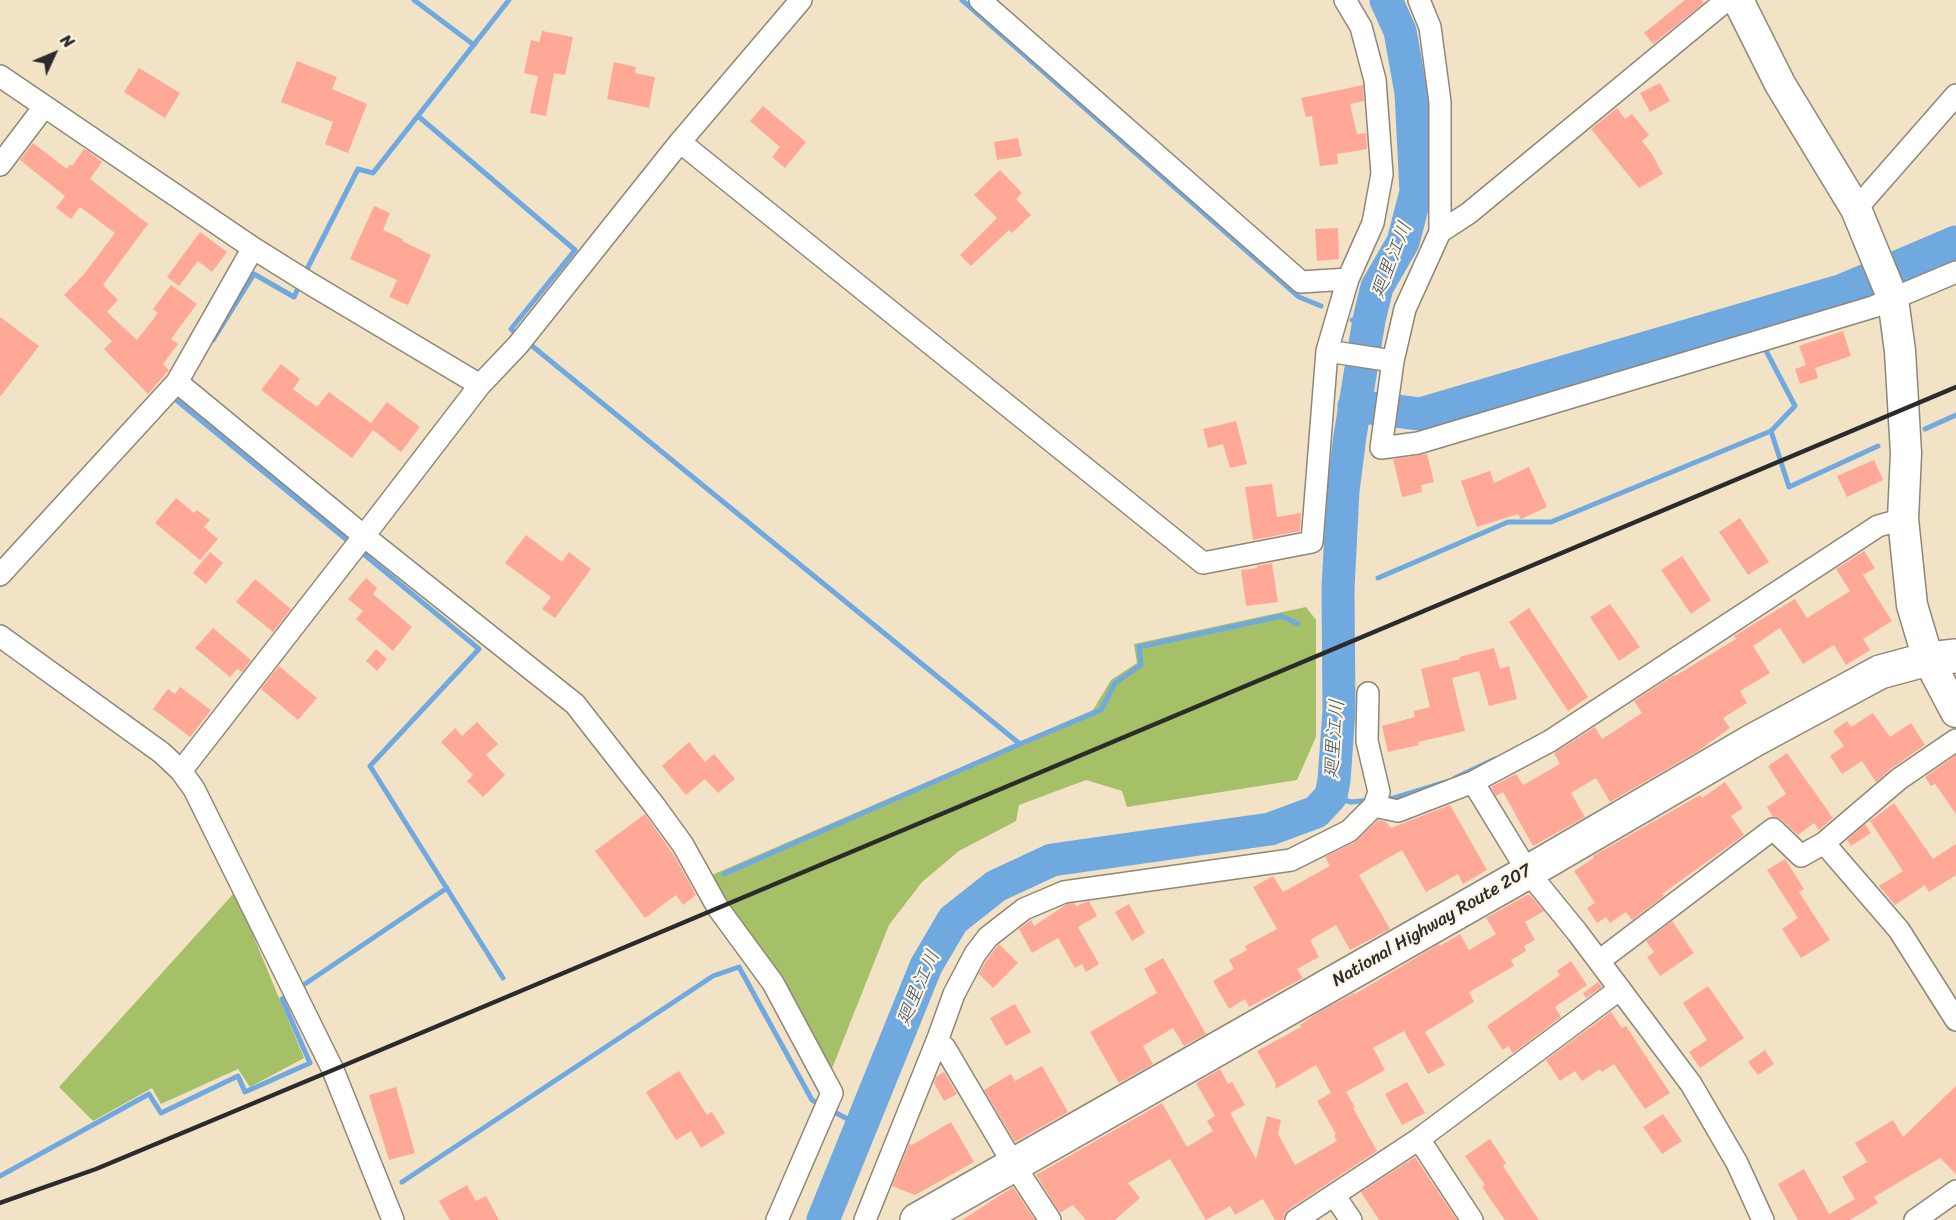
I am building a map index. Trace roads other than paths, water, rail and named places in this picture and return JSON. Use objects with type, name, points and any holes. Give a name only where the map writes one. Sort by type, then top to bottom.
[{"type":"highway","name":"National Highway Route 207","points":[[917,1220],[1528,872],[1744,746],[1880,672],[1942,658]]},
{"type":"street","points":[[180,771],[480,385],[523,339],[680,142],[801,0]]},
{"type":"street","points":[[980,0],[1301,282],[1348,279]]},
{"type":"street","points":[[680,142],[1203,563],[1312,542],[1327,351],[1348,279],[1373,223],[1382,174],[1375,80],[1361,27],[1345,0]]},
{"type":"street","points":[[1419,0],[1430,27],[1440,102],[1440,232],[1405,309],[1393,361],[1381,448],[1418,443],[1873,307],[1956,272]]},
{"type":"street","points":[[1440,232],[1478,206],[1722,4],[1736,0],[1780,84],[1856,209],[1893,299],[1900,351],[1906,453],[1903,519],[1912,605],[1942,658],[1956,712]]},
{"type":"street","points":[[0,76],[253,248],[480,385]]},
{"type":"street","points":[[1856,209],[1956,95]]},
{"type":"street","points":[[0,165],[44,107]]},
{"type":"street","points":[[0,575],[182,386],[253,248]]},
{"type":"street","points":[[1327,351],[1393,361]]},
{"type":"street","points":[[182,386],[358,543],[575,704],[677,837],[718,908],[773,983],[832,1093],[777,1220]]},
{"type":"street","points":[[1376,799],[1398,811],[1473,782],[1550,741],[1878,526],[1903,519]]},
{"type":"street","points":[[0,636],[162,753],[180,771],[199,799],[333,1070],[393,1220]]},
{"type":"street","points":[[865,1220],[954,994],[975,954],[988,937],[1024,909],[1064,892],[1291,860],[1349,831],[1376,799],[1367,741],[1368,693]]},
{"type":"street","points":[[1599,961],[1773,829],[1801,856],[1824,843],[1899,779],[1956,740]]},
{"type":"street","points":[[1473,782],[1528,872],[1599,961],[1691,1084],[1737,1163],[1763,1220]]},
{"type":"street","points":[[1824,843],[1899,930],[1956,1020]]},
{"type":"street","points":[[1296,1220],[1419,1139],[1620,989]]},
{"type":"street","points":[[937,1041],[945,1048],[1014,1165],[1050,1220]]},
{"type":"street","points":[[1419,1139],[1472,1220]]},
{"type":"street","points":[[1915,1220],[1956,1191]]},
{"type":"street","points":[[1334,1195],[1351,1220]]},
{"type":"waterway","points":[[414,0],[474,45]]},
{"type":"waterway","points":[[304,275],[358,169],[373,173],[509,0]]},
{"type":"waterway","points":[[962,0],[1299,297],[1321,306]]},
{"type":"waterway","name":"廻里江川","points":[[823,1220],[926,966],[953,920],[996,886],[1052,860],[1270,829],[1316,812],[1331,796],[1339,711],[1338,589],[1343,491],[1350,436],[1369,320],[1377,287],[1403,242],[1416,192],[1411,93],[1400,31],[1386,0]]},
{"type":"waterway","points":[[418,116],[575,250],[511,329],[518,336]]},
{"type":"waterway","points":[[1354,406],[1420,414],[1843,290],[1956,242]]},
{"type":"waterway","points":[[213,340],[254,274],[294,297],[300,284]]},
{"type":"waterway","points":[[1753,317],[1760,336]]},
{"type":"waterway","points":[[1352,320],[1369,320]]},
{"type":"waterway","points":[[526,341],[1020,744],[1101,710],[1115,683],[1141,665],[1139,647],[1281,616],[1298,624]]},
{"type":"waterway","points":[[1378,578],[1508,522],[1551,522],[1771,431],[1795,406],[1763,345]]},
{"type":"waterway","points":[[175,399],[353,545]]},
{"type":"waterway","points":[[1925,429],[1956,415]]},
{"type":"waterway","points":[[1771,431],[1789,487],[1878,446]]},
{"type":"waterway","points":[[360,551],[479,649],[370,766],[503,978]]},
{"type":"waterway","points":[[724,874],[1020,744]]},
{"type":"waterway","points":[[1455,778],[1495,759]]},
{"type":"waterway","points":[[1383,799],[1394,798],[1446,782]]},
{"type":"waterway","points":[[1331,796],[1351,802],[1371,800]]},
{"type":"waterway","points":[[299,988],[447,888]]},
{"type":"waterway","points":[[402,1182],[713,976],[739,967],[812,1100],[821,1105]]},
{"type":"waterway","points":[[0,1176],[149,1094],[161,1113],[238,1076],[245,1092],[310,1063],[282,999],[291,993]]},
{"type":"waterway","points":[[829,1109],[862,1127]]},
{"type":"railway","points":[[0,1203],[96,1169],[1956,387]]}]
